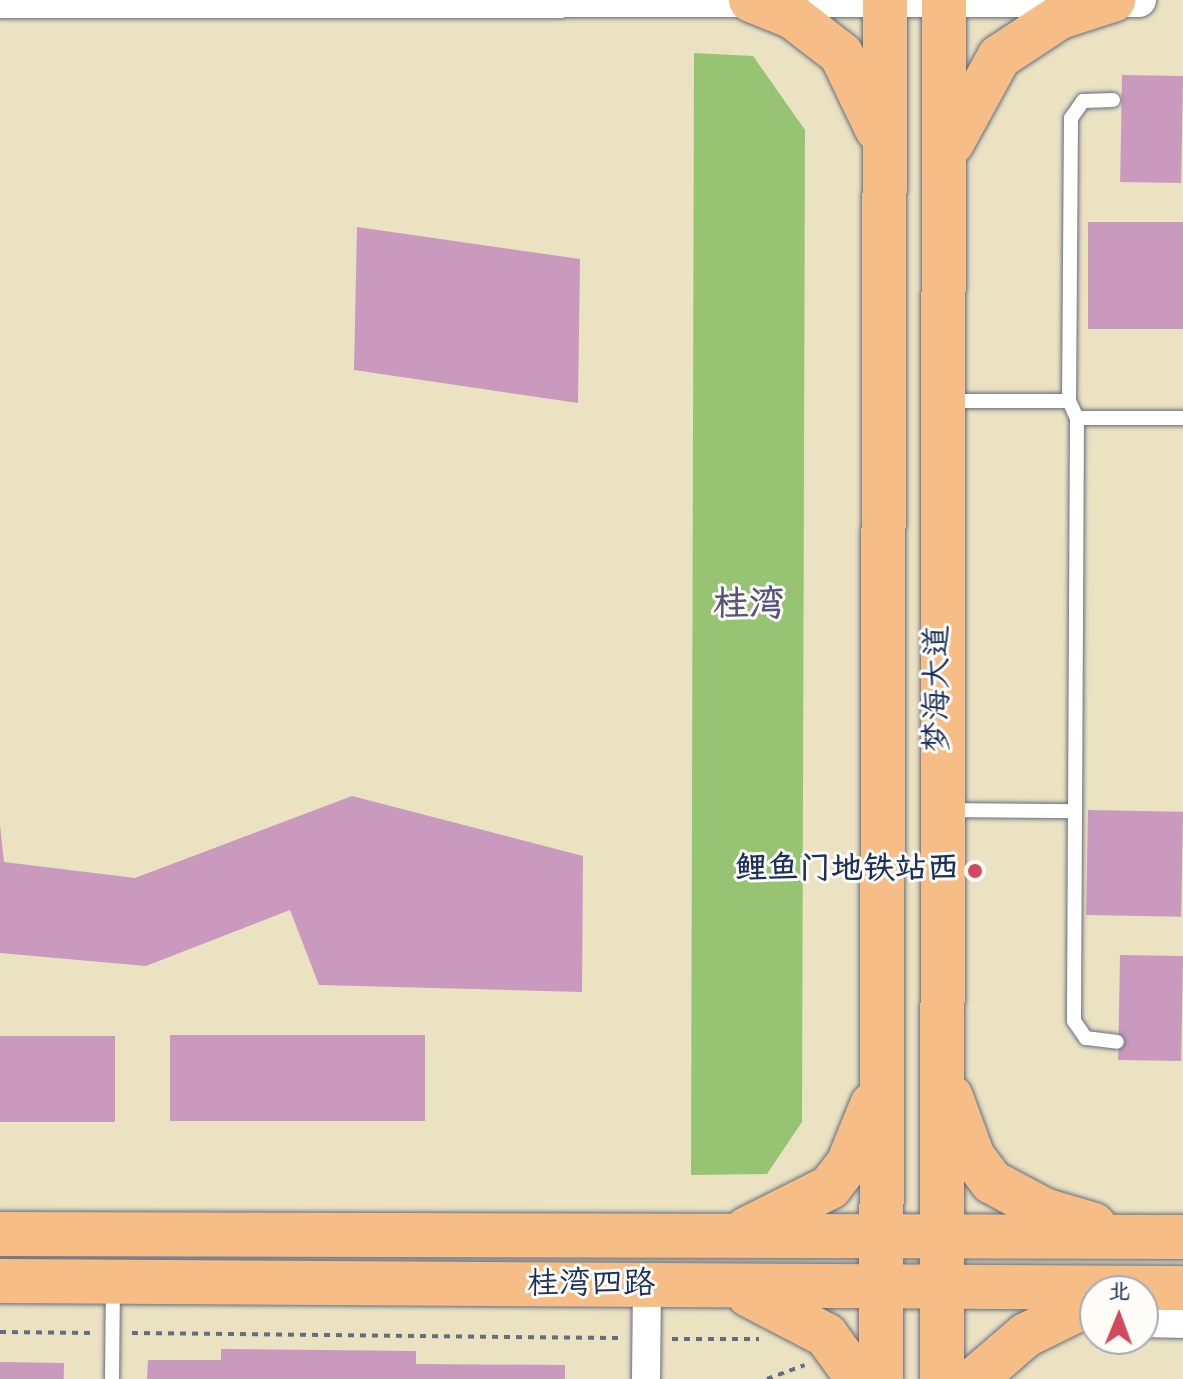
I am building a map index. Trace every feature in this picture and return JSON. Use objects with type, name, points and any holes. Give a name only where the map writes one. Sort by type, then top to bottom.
[{"type":"main road","points":[[751,0],[793,17],[841,54],[871,109],[884,166]]},
{"type":"main road","points":[[943,168],[968,105],[999,57],[1060,17],[1113,0]]},
{"type":"main road","name":"梦海大道","points":[[881,1379],[885,1]]},
{"type":"main road","name":"梦海大道","points":[[942,1379],[940,401],[944,1]]},
{"type":"main road","points":[[940,1058],[959,1126],[992,1182],[1044,1210],[1135,1237]]},
{"type":"main road","points":[[725,1237],[802,1207],[830,1187],[858,1145],[881,1080]]},
{"type":"main road","name":"桂湾四路","points":[[0,1234],[1183,1237]]},
{"type":"main road","name":"桂湾四路","points":[[0,1281],[942,1288],[1079,1299]]},
{"type":"main road","points":[[724,1287],[801,1316],[846,1356],[858,1379]]},
{"type":"main road","name":"桂湾四路","points":[[1159,1292],[1183,1288]]},
{"type":"main road","points":[[975,1379],[1005,1349],[1079,1313]]},
{"type":"street","points":[[0,1],[1139,0]]},
{"type":"street","points":[[646,1379],[647,1286]]},
{"type":"street","points":[[1159,1317],[1183,1324]]},
{"type":"lane","points":[[1113,100],[1083,101],[1071,118],[1069,401],[1077,418],[1074,1021],[1086,1038],[1117,1042]]},
{"type":"lane","points":[[940,401],[1069,401]]},
{"type":"lane","points":[[1077,418],[1183,418]]},
{"type":"lane","points":[[940,810],[1074,811]]},
{"type":"lane","points":[[112,1379],[113,1282]]},
{"type":"path","points":[[0,1332],[777,1340]]},
{"type":"path","points":[[767,1379],[814,1362],[803,1351]]},
{"type":"green space","points":[[694,53],[753,56],[805,130],[802,1122],[767,1174],[691,1175]]},
{"type":"building","points":[[1122,75],[1183,76],[1181,183],[1120,182]]},
{"type":"building","points":[[1088,222],[1183,222],[1183,329],[1088,329]]},
{"type":"building","points":[[357,227],[580,259],[578,403],[354,370]]},
{"type":"building","points":[[352,796],[583,856],[582,992],[319,985],[290,910],[146,966],[0,953],[0,825],[4,862],[135,878]]},
{"type":"building","points":[[1088,810],[1183,812],[1181,917],[1086,915]]},
{"type":"building","points":[[1120,955],[1183,956],[1181,1061],[1118,1060]]},
{"type":"building","points":[[170,1035],[425,1035],[425,1121],[170,1121]]},
{"type":"building","points":[[0,1036],[115,1036],[115,1122],[0,1122]]},
{"type":"building","points":[[221,1349],[416,1351],[416,1364],[565,1365],[565,1379],[147,1379],[148,1360],[221,1360]]},
{"type":"building","points":[[0,1362],[64,1363],[64,1379],[0,1379]]},
{"type":"place","name":"鲤鱼门地铁站西","points":[[975,871]]},
{"type":"district","name":"桂湾","points":[[749,607]]}]
